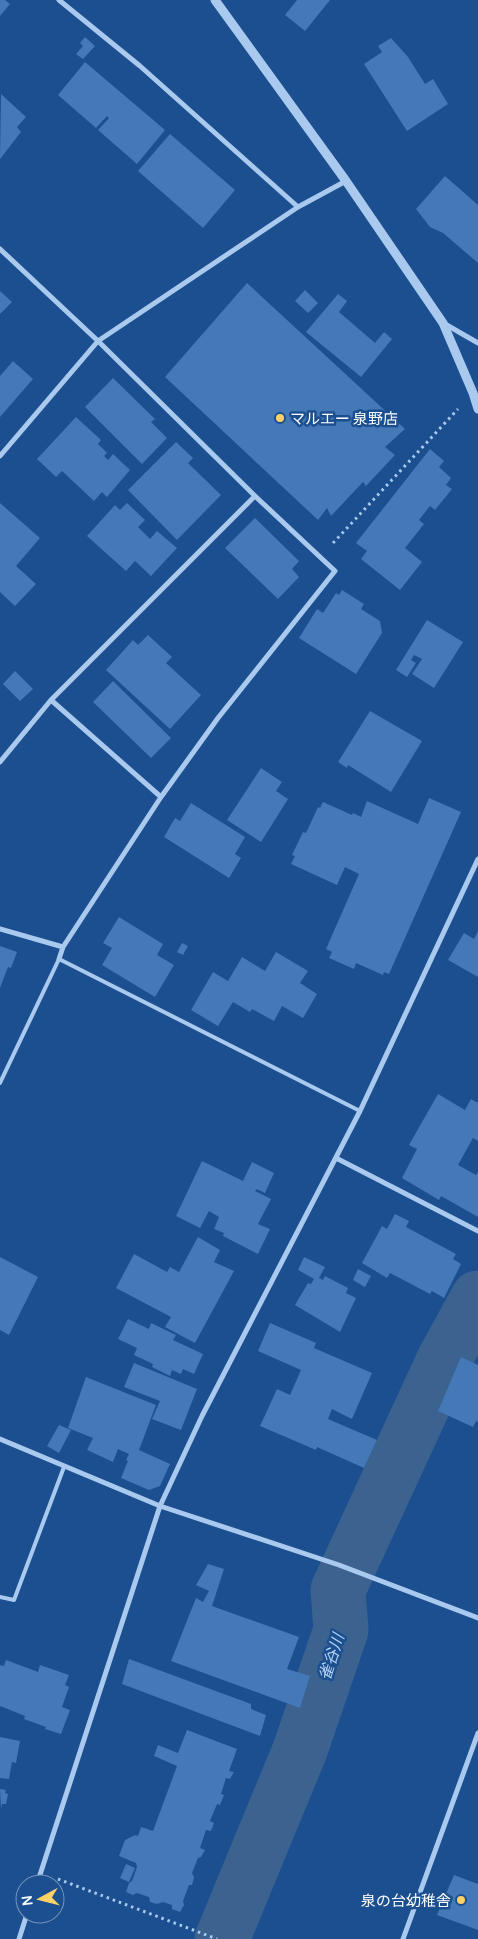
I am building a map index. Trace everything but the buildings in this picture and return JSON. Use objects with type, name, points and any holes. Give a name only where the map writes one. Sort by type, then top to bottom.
[{"type":"street","points":[[59,0],[140,66],[298,207]]},
{"type":"street","points":[[215,0],[346,181],[443,323],[478,409]]},
{"type":"street","points":[[0,456],[98,341],[298,207],[346,181]]},
{"type":"street","points":[[0,249],[98,341],[255,496],[335,571],[218,718],[161,797],[63,947],[59,959]]},
{"type":"street","points":[[443,323],[478,343]]},
{"type":"street","points":[[0,762],[51,700],[255,496]]},
{"type":"street","points":[[51,700],[161,797]]},
{"type":"street","points":[[41,1873],[160,1506],[202,1416],[360,1111],[478,859]]},
{"type":"street","points":[[0,929],[63,947]]},
{"type":"street","points":[[336,1158],[478,1231]]},
{"type":"street","points":[[0,1439],[160,1506],[339,1565],[478,1618]]},
{"type":"street","points":[[403,1939],[478,1734]]},
{"type":"street","points":[[19,1939],[24,1924]]},
{"type":"lane","points":[[0,1083],[59,959],[360,1111]]},
{"type":"lane","points":[[0,1597],[14,1600],[64,1467]]},
{"type":"path","points":[[320,556],[473,393]]},
{"type":"path","points":[[41,1873],[217,1939]]},
{"type":"waterway","name":"雀谷川","points":[[222,1939],[300,1750],[341,1630],[338,1590],[444,1360],[478,1298]]},
{"type":"place","name":"マルエー 泉野店","points":[[280,418]]},
{"type":"place","name":"泉の台幼稚舎","points":[[461,1900]]}]
